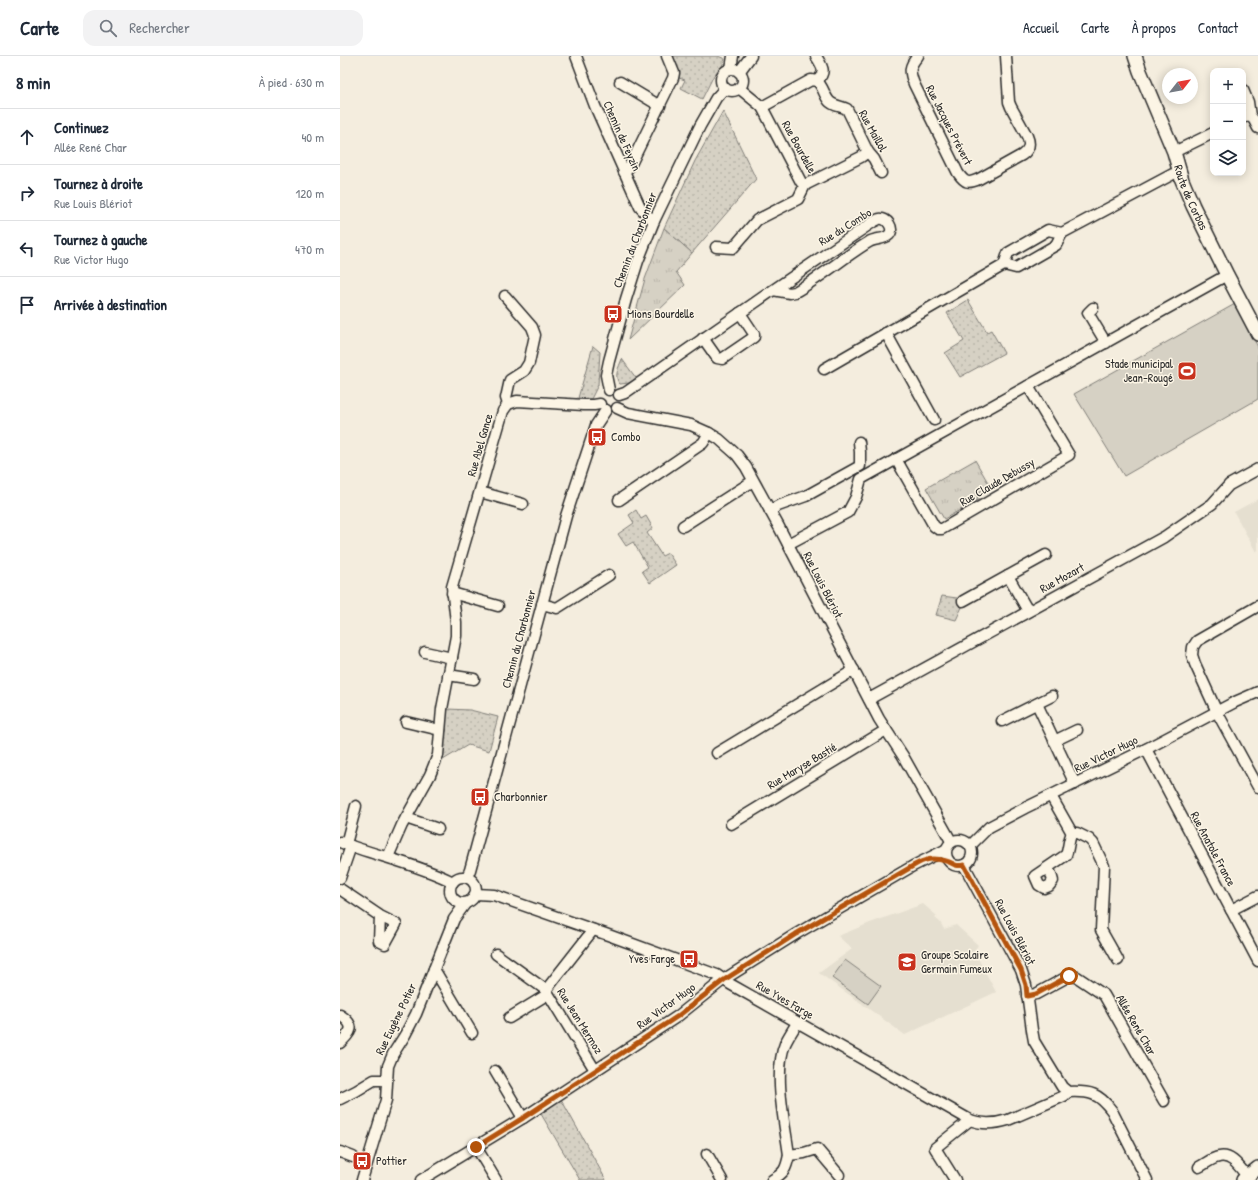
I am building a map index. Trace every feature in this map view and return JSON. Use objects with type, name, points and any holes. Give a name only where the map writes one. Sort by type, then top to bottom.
[{"type":"street","name":"Chemin de Feyzin","points":[[576,56],[595,106],[640,207],[654,221]]},
{"type":"street","points":[[624,172],[630,166],[673,78],[674,73],[667,56]]},
{"type":"street","points":[[733,56],[735,70],[742,78],[742,81],[739,88],[730,90],[725,88],[721,82],[724,72],[735,70],[751,56]]},
{"type":"street","points":[[762,107],[811,80],[817,81],[823,75],[823,70],[816,56]]},
{"type":"street","name":"Rue Jacques Prévert","points":[[918,56],[911,65],[910,69],[914,84],[958,173],[962,179],[969,182],[979,179],[1022,155],[1029,147],[1027,136],[1009,102],[1006,56]]},
{"type":"street","name":"Route de Corbas","points":[[1135,56],[1142,77],[1174,152],[1182,180],[1193,206],[1258,334]]},
{"type":"street","name":"Rue Maillol","points":[[817,81],[821,84],[829,102],[847,109],[880,173]]},
{"type":"street","points":[[620,82],[660,106]]},
{"type":"street","name":"Chemin du Charbonnier","points":[[609,390],[606,375],[609,361],[638,261],[654,221],[700,126],[716,98],[725,88]]},
{"type":"street","name":"Rue Bourdelle","points":[[739,88],[762,107],[801,182],[806,185],[868,152]]},
{"type":"street","points":[[1246,97],[1248,102],[1246,117],[1254,120],[1258,128]]},
{"type":"street","points":[[1174,152],[1210,134]]},
{"type":"street","points":[[1004,265],[1016,268],[1056,245],[1062,233],[1180,171]]},
{"type":"street","points":[[716,247],[732,248],[757,220],[798,199],[806,185]]},
{"type":"street","name":"Rue du Combo","points":[[619,396],[773,290],[873,222],[883,219],[890,224],[892,229],[887,237],[871,240],[795,292],[790,293],[773,290]]},
{"type":"street","points":[[824,369],[1004,265],[1008,253],[1048,230],[1062,233]]},
{"type":"street","points":[[788,544],[848,512],[856,497],[861,479],[1227,275]]},
{"type":"street","points":[[505,296],[532,327],[535,335],[529,363],[524,371],[510,380],[506,398],[508,404]]},
{"type":"street","points":[[1093,308],[1088,313],[1106,343]]},
{"type":"street","points":[[703,338],[717,358],[722,359],[725,357],[754,337],[753,331],[740,313]]},
{"type":"street","points":[[886,333],[934,420]]},
{"type":"street","name":"Rue Claude Debussy","points":[[896,459],[934,526],[938,529],[942,529],[1069,455],[1028,386]]},
{"type":"street","points":[[606,390],[615,391],[619,396],[620,402],[617,408],[612,411],[603,407],[600,397],[606,390]]},
{"type":"street","name":"Rue Abel Gance","points":[[388,857],[406,818],[430,775],[438,755],[442,709],[456,636],[452,587],[503,411],[508,404],[517,401],[594,405],[603,407]]},
{"type":"street","name":"Chemin du Charbonnier","points":[[466,877],[470,870],[566,516],[603,407]]},
{"type":"street","name":"Rue Louis Blériot","points":[[617,408],[628,413],[690,425],[719,439],[737,455],[746,467],[788,544],[886,730],[903,756],[951,841]]},
{"type":"street","points":[[619,500],[703,443],[709,433]]},
{"type":"street","points":[[770,511],[778,506],[806,496],[860,466],[860,442]]},
{"type":"street","name":"Rue Mozart","points":[[869,699],[1164,537],[1212,504],[1229,486],[1258,468]]},
{"type":"street","points":[[682,526],[753,481]]},
{"type":"street","name":"Rue Abel Gance","points":[[480,492],[523,504]]},
{"type":"street","points":[[963,601],[1046,555]]},
{"type":"street","points":[[542,604],[557,608],[609,575]]},
{"type":"street","points":[[1008,576],[1028,611]]},
{"type":"street","points":[[452,593],[498,606]]},
{"type":"street","points":[[1258,606],[1197,641],[1193,647],[1192,655],[1217,712],[1258,787]]},
{"type":"street","points":[[425,652],[452,658]]},
{"type":"street","points":[[717,753],[854,670]]},
{"type":"street","points":[[448,675],[474,679]]},
{"type":"street","name":"Rue Victor Hugo","points":[[970,846],[989,827],[1258,692]]},
{"type":"street","points":[[1002,721],[1052,696]]},
{"type":"street","points":[[1037,704],[1075,784]]},
{"type":"street","points":[[406,722],[440,730]]},
{"type":"street","name":"Rue Maryse Bastié","points":[[731,824],[886,730]]},
{"type":"street","points":[[1054,740],[1078,730]]},
{"type":"street","name":"Rue Anatole France","points":[[1146,749],[1258,961]]},
{"type":"street","points":[[1051,796],[1072,833]]},
{"type":"street","points":[[340,878],[346,844],[356,806]]},
{"type":"street","points":[[406,818],[438,829]]},
{"type":"street","points":[[1047,868],[1066,855],[1072,833]]},
{"type":"street","points":[[1072,833],[1077,833],[1089,839],[1093,843],[1104,866],[1101,930],[1118,960]]},
{"type":"street","points":[[929,858],[948,861],[953,865],[958,866],[964,865],[969,862],[972,857],[970,846],[965,841],[958,839],[951,841],[946,850],[948,861]]},
{"type":"street","points":[[346,844],[388,857],[444,877],[453,882]]},
{"type":"street","name":"Rue Victor Hugo","points":[[421,1180],[523,1118],[678,1016],[724,980],[796,934],[913,866],[946,850]]},
{"type":"street","name":"Rue Louis Blériot","points":[[964,865],[1021,970],[1026,985],[1034,1041],[1062,1086],[1068,1092]]},
{"type":"street","points":[[466,877],[471,879],[476,886],[476,894],[472,901],[461,904],[454,899],[450,893],[450,889],[453,882],[459,878],[466,877]]},
{"type":"street","points":[[340,890],[380,916]]},
{"type":"street","name":"Rue Yves Farge","points":[[476,894],[494,895],[717,975],[797,1022],[977,1123],[1000,1123],[1064,1096],[1068,1092]]},
{"type":"street","points":[[1231,910],[1258,896]]},
{"type":"street","name":"Rue Eugène Potier","points":[[454,899],[454,919]]},
{"type":"street","name":"Rue Eugène Potier","points":[[362,1180],[386,1100],[388,1066],[393,1054],[416,1014],[454,919],[465,904]]},
{"type":"street","name":"Rue Jean Mermoz","points":[[593,930],[547,992],[595,1070]]},
{"type":"street","points":[[496,954],[547,992],[509,1018]]},
{"type":"street","points":[[434,969],[472,1033]]},
{"type":"street","name":"Allée René Char","points":[[1027,996],[1036,994],[1069,976],[1077,977],[1104,995],[1164,1101]]},
{"type":"street","points":[[340,1015],[351,1027],[350,1033],[340,1043]]},
{"type":"street","points":[[772,1180],[782,1174],[787,1167],[789,1155],[779,1080],[781,1061],[785,1045],[797,1022]]},
{"type":"street","points":[[495,1070],[523,1118]]},
{"type":"street","points":[[340,1099],[374,1080],[387,1080]]},
{"type":"street","points":[[1068,1092],[1085,1092],[1097,1095],[1105,1102],[1112,1111],[1147,1180]]},
{"type":"street","points":[[955,1180],[936,1148],[970,1120]]},
{"type":"street","points":[[476,1147],[496,1180]]},
{"type":"street","points":[[789,1155],[817,1149],[839,1175]]},
{"type":"street","points":[[340,1152],[353,1157]]},
{"type":"street","points":[[707,1154],[722,1180]]},
{"type":"street","points":[[1199,1167],[1219,1157],[1228,1158],[1237,1163],[1245,1178],[1258,1168]]},
{"type":"shaded area","points":[[1258,499],[1258,550],[1256,552],[1234,512]]},
{"type":"shaded area","name":"Groupe Scolaire Germain Fumeux","points":[[923,904],[937,916],[935,918],[940,922],[944,929],[956,925],[978,945],[974,951],[996,992],[905,1035],[819,973],[852,949],[838,936]]},
{"type":"green space","points":[[671,56],[718,56],[725,59],[722,66],[714,75],[702,99],[681,88],[685,80],[679,78]]},
{"type":"green space","points":[[723,111],[756,179],[692,253],[664,228],[695,161]]},
{"type":"green space","points":[[664,228],[692,253],[676,272],[685,285],[628,340],[645,279]]},
{"type":"green space","points":[[968,300],[987,332],[991,330],[1004,353],[960,377],[945,353],[964,341],[947,313]]},
{"type":"green space","name":"Stade municipal Jean-Rougé","points":[[1235,304],[1258,347],[1258,399],[1124,476],[1074,394]]},
{"type":"green space","points":[[593,346],[600,352],[598,385],[591,399],[578,398]]},
{"type":"green space","points":[[622,359],[636,378],[629,383],[620,384],[617,375]]},
{"type":"green space","points":[[975,460],[990,486],[977,494],[978,500],[944,519],[926,488]]},
{"type":"green space","points":[[636,510],[641,519],[646,516],[653,528],[647,533],[662,556],[668,553],[676,565],[650,583],[642,571],[648,567],[633,542],[626,546],[618,534],[634,523],[629,515]]},
{"type":"green space","points":[[942,596],[957,598],[958,603],[962,607],[956,620],[936,615]]},
{"type":"green space","points":[[447,709],[470,710],[498,717],[489,751],[468,745],[443,760]]},
{"type":"green space","points":[[845,960],[881,986],[868,1004],[832,978]]},
{"type":"green space","points":[[561,1099],[606,1180],[580,1180],[541,1114]]},
{"type":"place","name":"Mions Bourdelle","points":[[613,314]]},
{"type":"place","name":"Stade municipal Jean-Rougé","points":[[1187,371]]},
{"type":"place","name":"Combo","points":[[597,437]]},
{"type":"place","name":"Charbonnier","points":[[480,797]]},
{"type":"place","name":"Yves Farge","points":[[689,959]]},
{"type":"place","name":"Groupe Scolaire Germain Fumeux","points":[[907,962]]},
{"type":"place","name":"Pottier","points":[[362,1161]]},
{"type":"route","points":[[476,1147],[523,1118],[678,1016],[724,980],[796,934],[929,858],[948,861],[953,865],[958,866],[964,865],[1021,970],[1026,985],[1027,996],[1036,994],[1069,976]]}]
